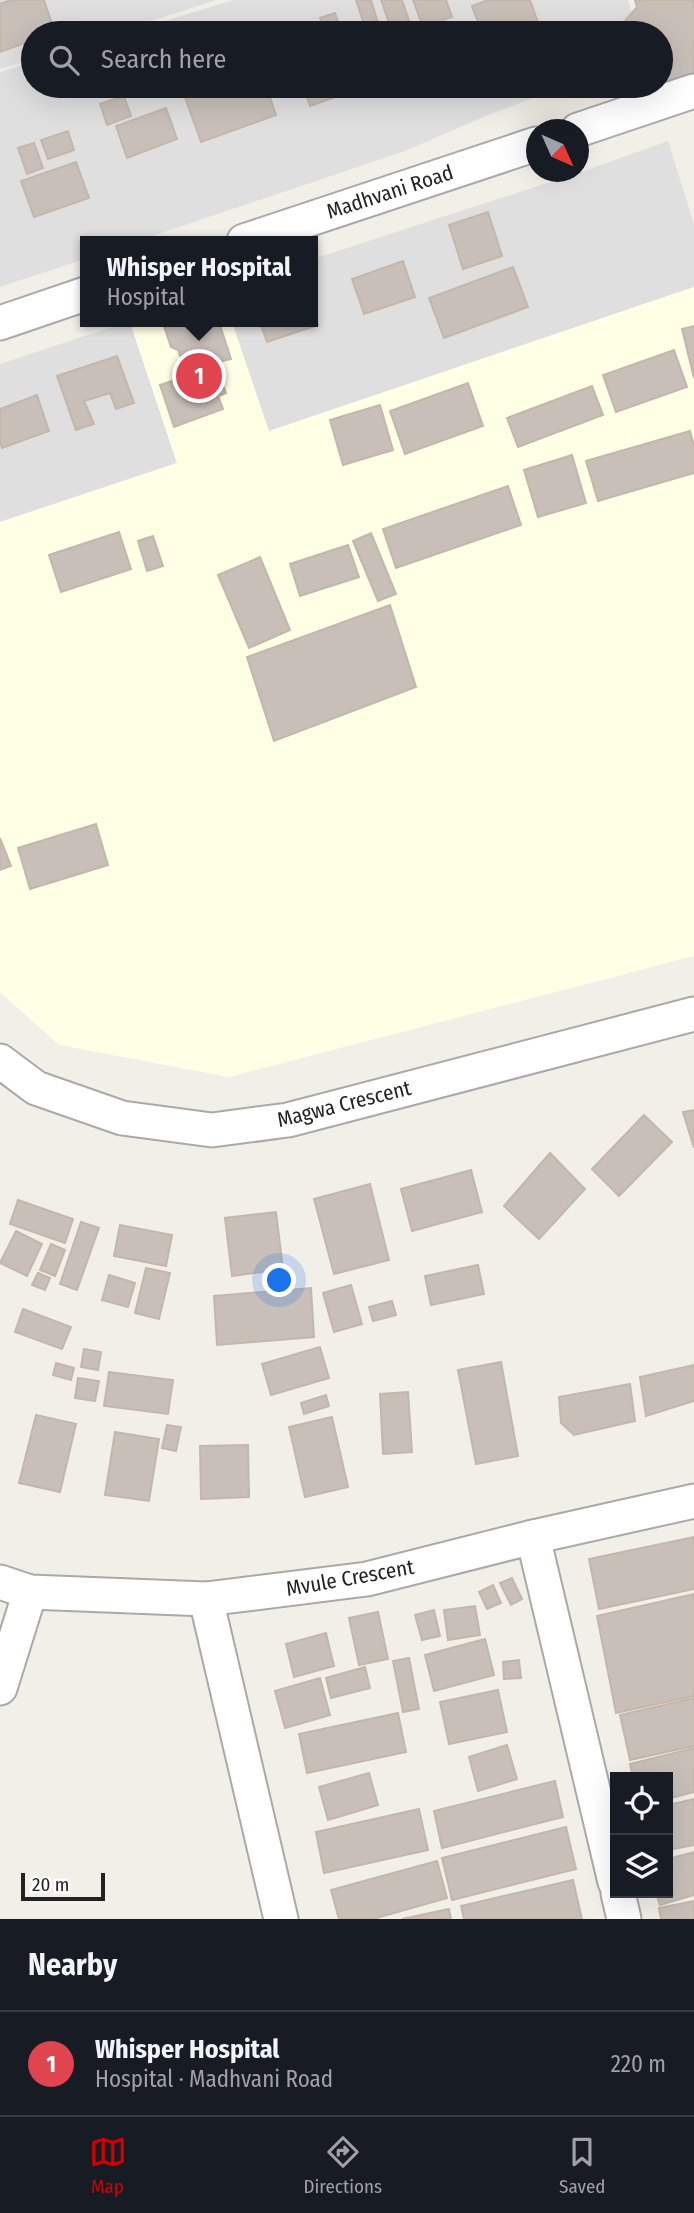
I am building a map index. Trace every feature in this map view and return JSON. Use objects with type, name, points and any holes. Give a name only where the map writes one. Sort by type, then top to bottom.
[{"type":"street","points":[[589,127],[693,94]]},
{"type":"street","name":"Madhvani Road","points":[[259,236],[526,148]]},
{"type":"street","points":[[0,323],[80,296]]},
{"type":"street","name":"Magwa Crescent","points":[[0,1061],[36,1088],[122,1118],[212,1130],[288,1119],[694,1014]]},
{"type":"street","name":"Mvule Crescent","points":[[15,1587],[206,1599],[367,1579],[533,1537],[694,1501]]},
{"type":"street","points":[[533,1537],[610,1861]]},
{"type":"street","points":[[0,1688],[15,1587]]},
{"type":"street","points":[[206,1599],[281,1919]]},
{"type":"street","points":[[619,1898],[624,1919]]},
{"type":"shaded area","points":[[0,0],[217,0],[151,21],[21,21],[21,63],[0,69]]},
{"type":"shaded area","points":[[233,0],[628,0],[632,13],[625,21],[164,21]]},
{"type":"shaded area","points":[[21,66],[21,98],[534,98],[405,151],[152,236],[80,236],[80,261],[0,287],[0,72]]},
{"type":"shaded area","points":[[668,141],[694,224],[694,287],[268,432],[234,327],[318,327],[318,257],[550,182],[589,182],[589,169]]},
{"type":"shaded area","points":[[694,287],[694,956],[229,1077],[59,1045],[0,992],[0,522],[177,463],[132,327],[234,327],[269,431]]},
{"type":"shaded area","points":[[112,327],[132,327],[177,463],[0,522],[0,364]]},
{"type":"building","points":[[11,0],[44,0],[51,21],[21,21],[21,44],[0,52],[0,4]]},
{"type":"building","points":[[356,0],[371,0],[377,20],[363,21]]},
{"type":"building","points":[[381,0],[402,0],[409,21],[388,21]]},
{"type":"building","points":[[413,0],[446,0],[452,17],[440,21],[421,21]]},
{"type":"building","points":[[488,0],[530,0],[537,21],[478,21],[472,6]]},
{"type":"building","points":[[635,0],[694,0],[694,73],[673,79],[673,21],[625,21],[637,7]]},
{"type":"building","points":[[335,13],[338,21],[321,21],[320,18]]},
{"type":"building","points":[[125,98],[131,116],[107,125],[100,104]]},
{"type":"building","points":[[185,98],[270,98],[276,115],[201,142]]},
{"type":"building","points":[[307,98],[333,98],[310,106]]},
{"type":"building","points":[[166,108],[177,139],[127,158],[116,126]]},
{"type":"building","points":[[68,131],[74,150],[48,159],[41,140]]},
{"type":"building","points":[[34,143],[43,168],[27,174],[18,148]]},
{"type":"building","points":[[76,162],[89,198],[34,217],[21,181]]},
{"type":"building","points":[[488,212],[502,256],[463,269],[449,225]]},
{"type":"building","points":[[403,261],[415,297],[364,314],[352,279]]},
{"type":"building","points":[[513,267],[528,307],[444,338],[429,298]]},
{"type":"building","points":[[694,326],[694,378],[682,329]]},
{"type":"building","points":[[164,327],[221,327],[231,359],[214,363],[226,393],[218,396],[223,409],[174,427],[160,385],[187,376],[178,350],[171,347]]},
{"type":"building","points":[[262,327],[312,327],[267,342]]},
{"type":"building","points":[[674,350],[687,387],[616,412],[603,375]]},
{"type":"building","points":[[117,356],[134,403],[116,409],[110,393],[84,401],[94,424],[76,430],[57,376]]},
{"type":"building","points":[[468,383],[483,426],[405,454],[390,411]]},
{"type":"building","points":[[592,386],[603,415],[518,447],[507,418]]},
{"type":"building","points":[[37,395],[49,431],[2,448],[0,409]]},
{"type":"building","points":[[380,405],[393,450],[343,465],[330,420]]},
{"type":"building","points":[[690,431],[694,446],[694,473],[598,501],[586,461]]},
{"type":"building","points":[[572,455],[586,503],[538,517],[524,470]]},
{"type":"building","points":[[508,486],[521,525],[396,568],[383,529]]},
{"type":"building","points":[[119,532],[131,569],[61,592],[49,555]]},
{"type":"building","points":[[371,533],[396,594],[378,601],[353,541]]},
{"type":"building","points":[[153,536],[163,566],[147,571],[138,541]]},
{"type":"building","points":[[348,545],[359,577],[300,596],[290,564]]},
{"type":"building","points":[[260,557],[290,630],[249,648],[218,575]]},
{"type":"building","points":[[390,605],[416,687],[274,741],[247,657]]},
{"type":"building","points":[[96,824],[108,865],[30,889],[18,848]]},
{"type":"building","points":[[0,838],[11,866],[0,870]]},
{"type":"building","points":[[694,1110],[694,1148],[683,1112]]},
{"type":"building","points":[[644,1115],[672,1142],[619,1196],[592,1169]]},
{"type":"building","points":[[550,1153],[585,1189],[539,1239],[504,1206]]},
{"type":"building","points":[[471,1170],[482,1212],[412,1231],[401,1189]]},
{"type":"building","points":[[370,1184],[389,1260],[334,1274],[314,1199]]},
{"type":"building","points":[[18,1200],[73,1219],[65,1243],[10,1224]]},
{"type":"building","points":[[276,1212],[283,1269],[232,1276],[225,1218]]},
{"type":"building","points":[[81,1222],[99,1228],[77,1290],[60,1284]]},
{"type":"building","points":[[120,1225],[172,1235],[166,1266],[114,1256]]},
{"type":"building","points":[[16,1231],[42,1244],[27,1276],[0,1263]]},
{"type":"building","points":[[51,1244],[65,1250],[55,1276],[40,1270]]},
{"type":"building","points":[[478,1265],[484,1294],[431,1305],[425,1276]]},
{"type":"building","points":[[146,1268],[170,1273],[159,1319],[135,1313]]},
{"type":"building","points":[[38,1273],[50,1278],[45,1290],[32,1285]]},
{"type":"building","points":[[109,1275],[135,1283],[128,1307],[102,1300]]},
{"type":"building","points":[[351,1285],[362,1324],[334,1332],[323,1293]]},
{"type":"building","points":[[311,1288],[314,1337],[217,1345],[214,1296]]},
{"type":"building","points":[[392,1301],[396,1315],[373,1321],[369,1307]]},
{"type":"building","points":[[23,1309],[71,1327],[62,1349],[15,1332]]},
{"type":"building","points":[[320,1347],[329,1378],[271,1395],[262,1364]]},
{"type":"building","points":[[84,1349],[101,1352],[98,1370],[81,1367]]},
{"type":"building","points":[[501,1362],[518,1456],[476,1464],[458,1370]]},
{"type":"building","points":[[56,1363],[74,1368],[71,1380],[53,1375]]},
{"type":"building","points":[[694,1365],[694,1401],[646,1416],[640,1377]]},
{"type":"building","points":[[109,1372],[173,1380],[168,1414],[104,1406]]},
{"type":"building","points":[[78,1378],[99,1381],[95,1401],[75,1398]]},
{"type":"building","points":[[630,1384],[635,1421],[574,1435],[561,1423],[559,1397]]},
{"type":"building","points":[[408,1392],[412,1452],[383,1454],[380,1394]]},
{"type":"building","points":[[326,1395],[329,1406],[304,1414],[301,1403]]},
{"type":"building","points":[[36,1415],[76,1424],[60,1492],[19,1483]]},
{"type":"building","points":[[332,1417],[348,1487],[305,1497],[289,1427]]},
{"type":"building","points":[[167,1425],[181,1427],[176,1451],[162,1448]]},
{"type":"building","points":[[115,1432],[159,1439],[149,1501],[105,1495]]},
{"type":"building","points":[[248,1445],[249,1497],[201,1499],[200,1446]]},
{"type":"building","points":[[694,1537],[694,1589],[599,1609],[589,1559]]},
{"type":"building","points":[[512,1578],[522,1599],[511,1605],[500,1583]]},
{"type":"building","points":[[493,1585],[501,1603],[487,1609],[479,1592]]},
{"type":"building","points":[[694,1594],[694,1696],[616,1713],[597,1616]]},
{"type":"building","points":[[475,1606],[480,1635],[448,1640],[444,1610]]},
{"type":"building","points":[[434,1610],[440,1636],[422,1640],[415,1615]]},
{"type":"building","points":[[378,1612],[388,1659],[359,1665],[349,1618]]},
{"type":"building","points":[[326,1633],[334,1666],[294,1677],[286,1644]]},
{"type":"building","points":[[485,1639],[494,1675],[434,1691],[425,1655]]},
{"type":"building","points":[[409,1658],[419,1709],[403,1712],[393,1661]]},
{"type":"building","points":[[519,1660],[521,1678],[504,1679],[503,1662]]},
{"type":"building","points":[[365,1667],[370,1688],[331,1698],[326,1678]]},
{"type":"building","points":[[320,1678],[330,1715],[285,1728],[275,1691]]},
{"type":"building","points":[[498,1690],[507,1732],[449,1744],[440,1702]]},
{"type":"building","points":[[694,1698],[694,1746],[630,1760],[620,1715]]},
{"type":"building","points":[[398,1713],[406,1752],[307,1773],[299,1734]]},
{"type":"building","points":[[507,1745],[517,1779],[478,1791],[469,1757]]},
{"type":"building","points":[[694,1748],[694,1792],[673,1798],[673,1772],[632,1772],[630,1764]]},
{"type":"building","points":[[369,1773],[378,1805],[328,1820],[319,1787]]},
{"type":"building","points":[[555,1781],[563,1817],[442,1848],[434,1811]]},
{"type":"building","points":[[694,1799],[694,1845],[673,1849],[673,1804]]},
{"type":"building","points":[[419,1809],[428,1850],[324,1873],[316,1832]]},
{"type":"building","points":[[566,1827],[576,1869],[452,1900],[442,1858]]},
{"type":"building","points":[[694,1852],[694,1895],[660,1905],[658,1898],[673,1898],[673,1858]]},
{"type":"building","points":[[437,1861],[447,1898],[373,1919],[339,1919],[331,1890]]},
{"type":"building","points":[[573,1880],[582,1919],[464,1919],[461,1906]]},
{"type":"building","points":[[694,1901],[694,1919],[661,1919],[659,1908]]},
{"type":"building","points":[[449,1909],[451,1919],[402,1919]]},
{"type":"place","name":"Whisper Hospital","points":[[199,376]]}]
